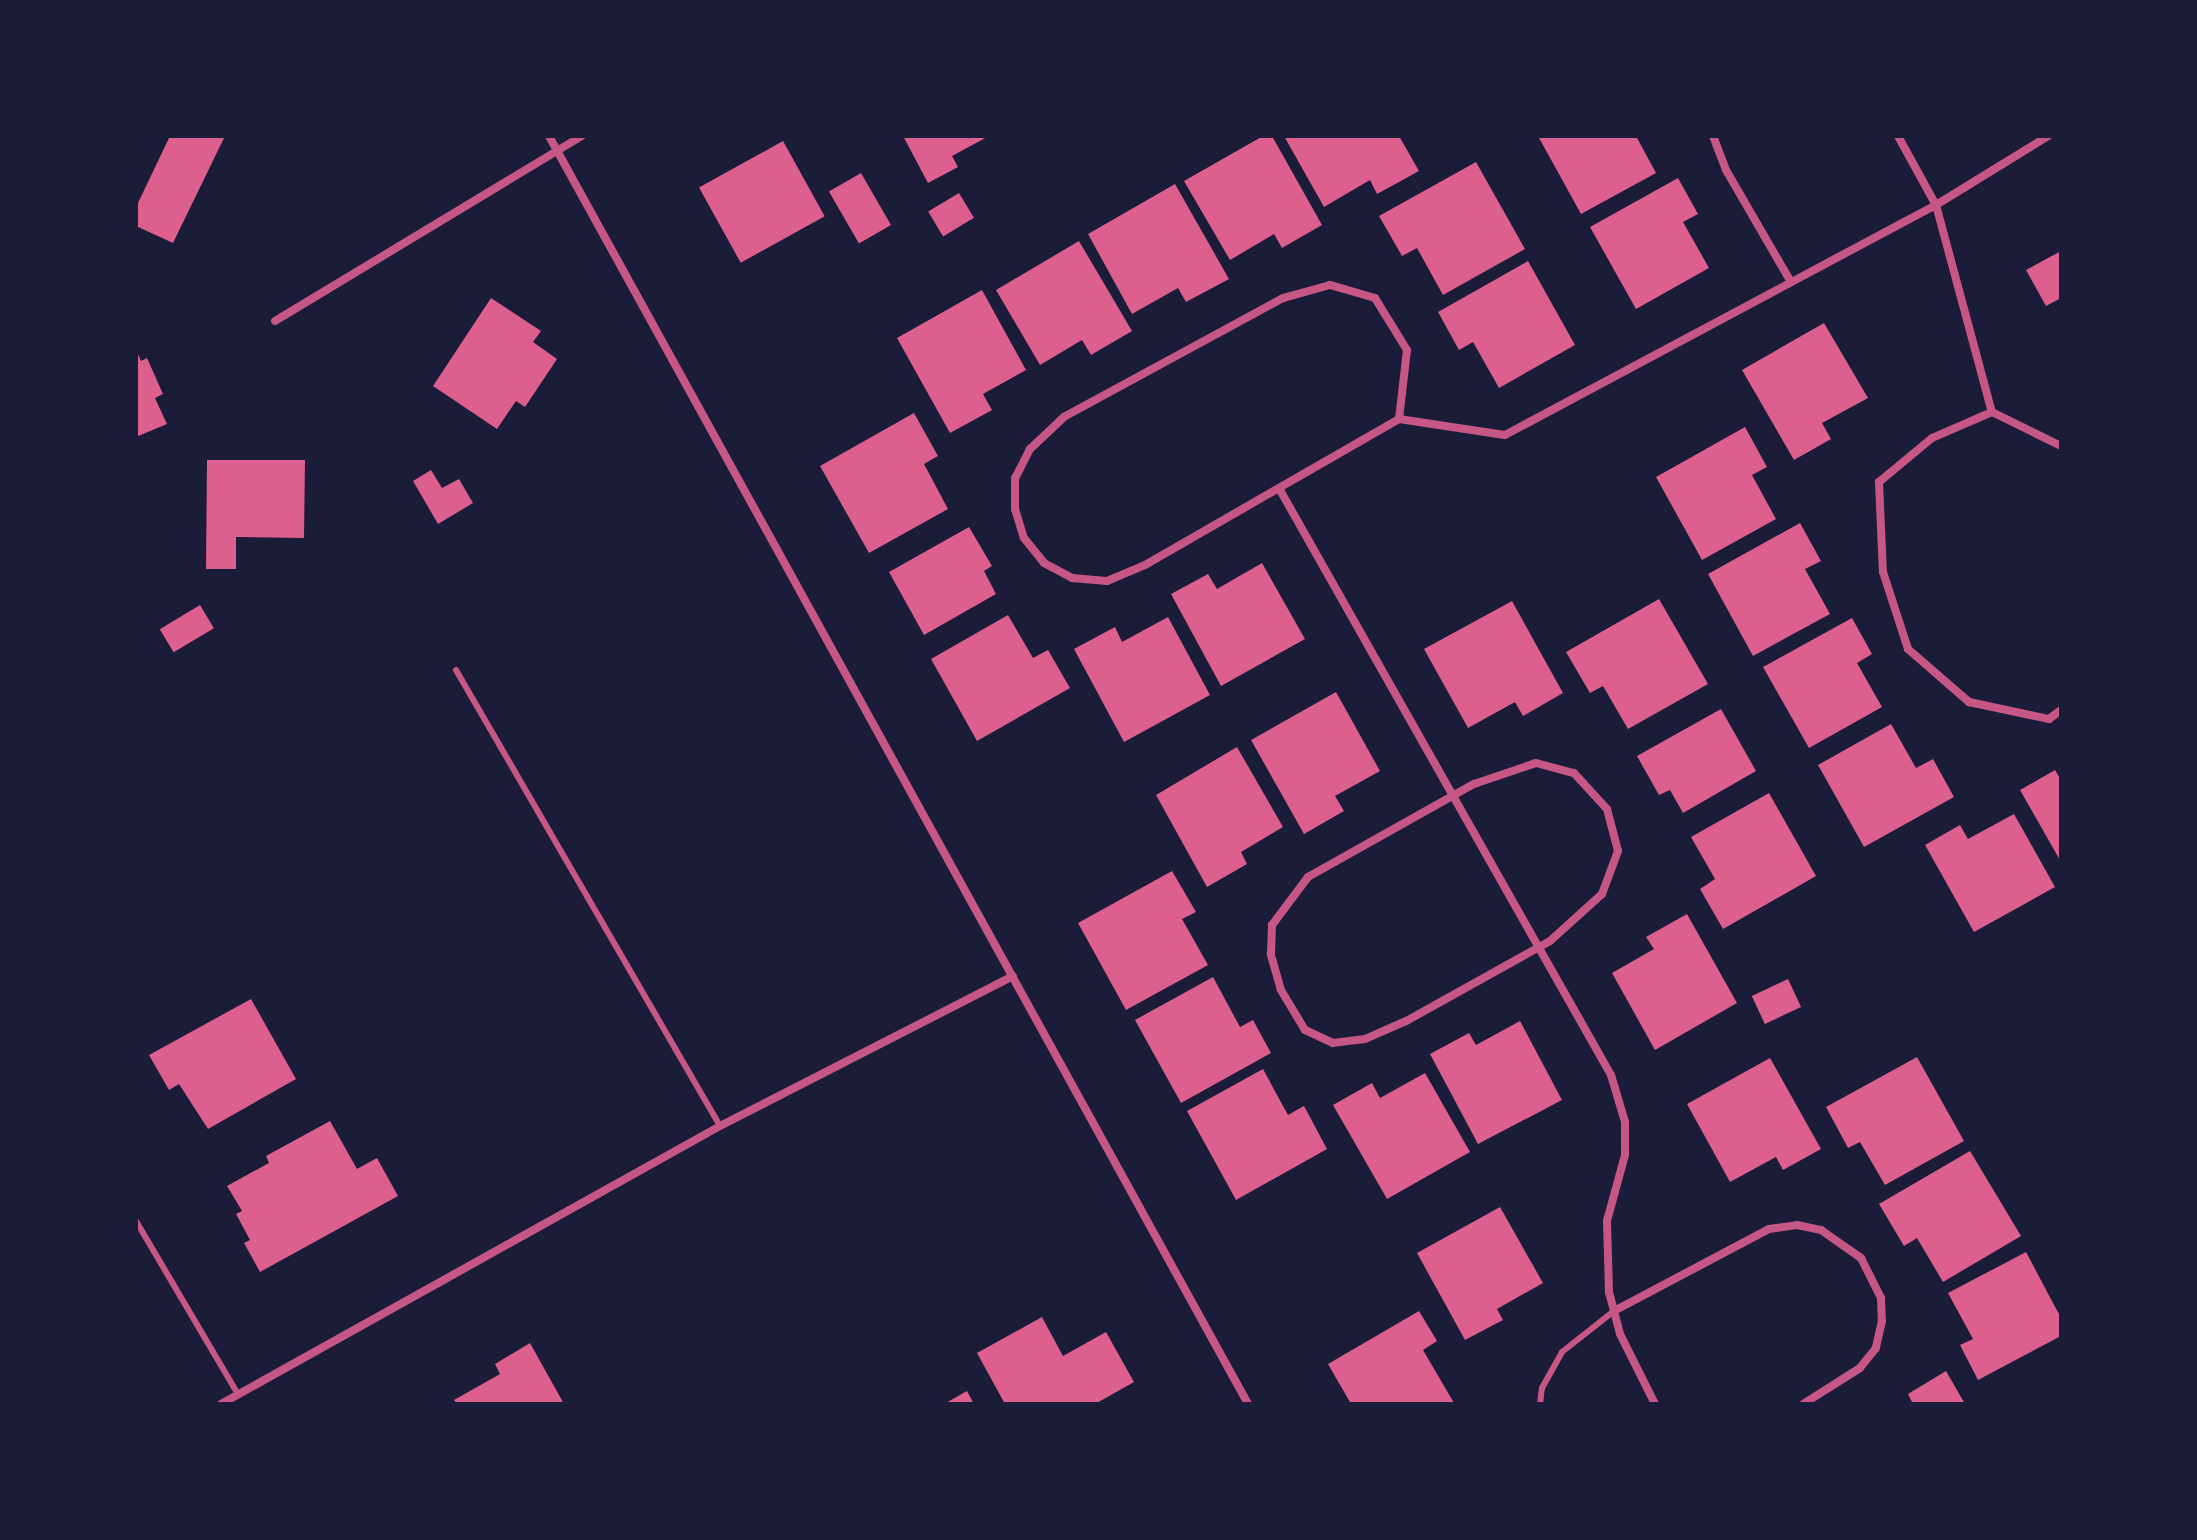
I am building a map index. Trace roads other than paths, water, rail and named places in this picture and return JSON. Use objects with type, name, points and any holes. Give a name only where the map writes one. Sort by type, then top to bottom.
[{"type":"street","points":[[549,136],[1248,1404]]},
{"type":"street","points":[[275,321],[582,136]]},
{"type":"street","points":[[1713,136],[1726,170],[1791,282]]},
{"type":"street","points":[[1898,136],[1936,205],[1992,412],[2061,446]]},
{"type":"street","points":[[1399,419],[1407,350],[1375,298],[1330,285],[1283,298],[1064,417],[1030,449],[1015,478],[1015,509],[1024,538],[1044,563],[1072,578],[1107,581],[1280,490],[1399,419],[1505,435],[1936,205],[2048,136]]},
{"type":"street","points":[[1992,412],[1932,438],[1879,482],[1883,572],[1908,649],[1969,702],[2049,719],[2061,710]]},
{"type":"street","points":[[1280,490],[1535,948],[1601,1056],[1625,1122],[1625,1155],[1606,1243],[1614,1311],[1655,1404]]},
{"type":"street","points":[[1536,763],[1574,773],[1607,809],[1618,851],[1602,894],[1574,924],[1535,948],[1365,1039],[1333,1043],[1305,1030],[1281,990],[1271,954],[1272,925],[1308,877],[1452,795],[1536,763]]},
{"type":"street","points":[[221,1404],[720,1126],[1013,976]]},
{"type":"street","points":[[1614,1311],[1769,1229],[1797,1225],[1821,1230],[1861,1258],[1881,1298],[1882,1321],[1876,1348],[1860,1368],[1803,1404]]},
{"type":"lane","points":[[456,670],[720,1126]]},
{"type":"lane","points":[[136,1221],[238,1394]]},
{"type":"lane","points":[[1540,1404],[1542,1388],[1562,1352],[1614,1311]]}]
